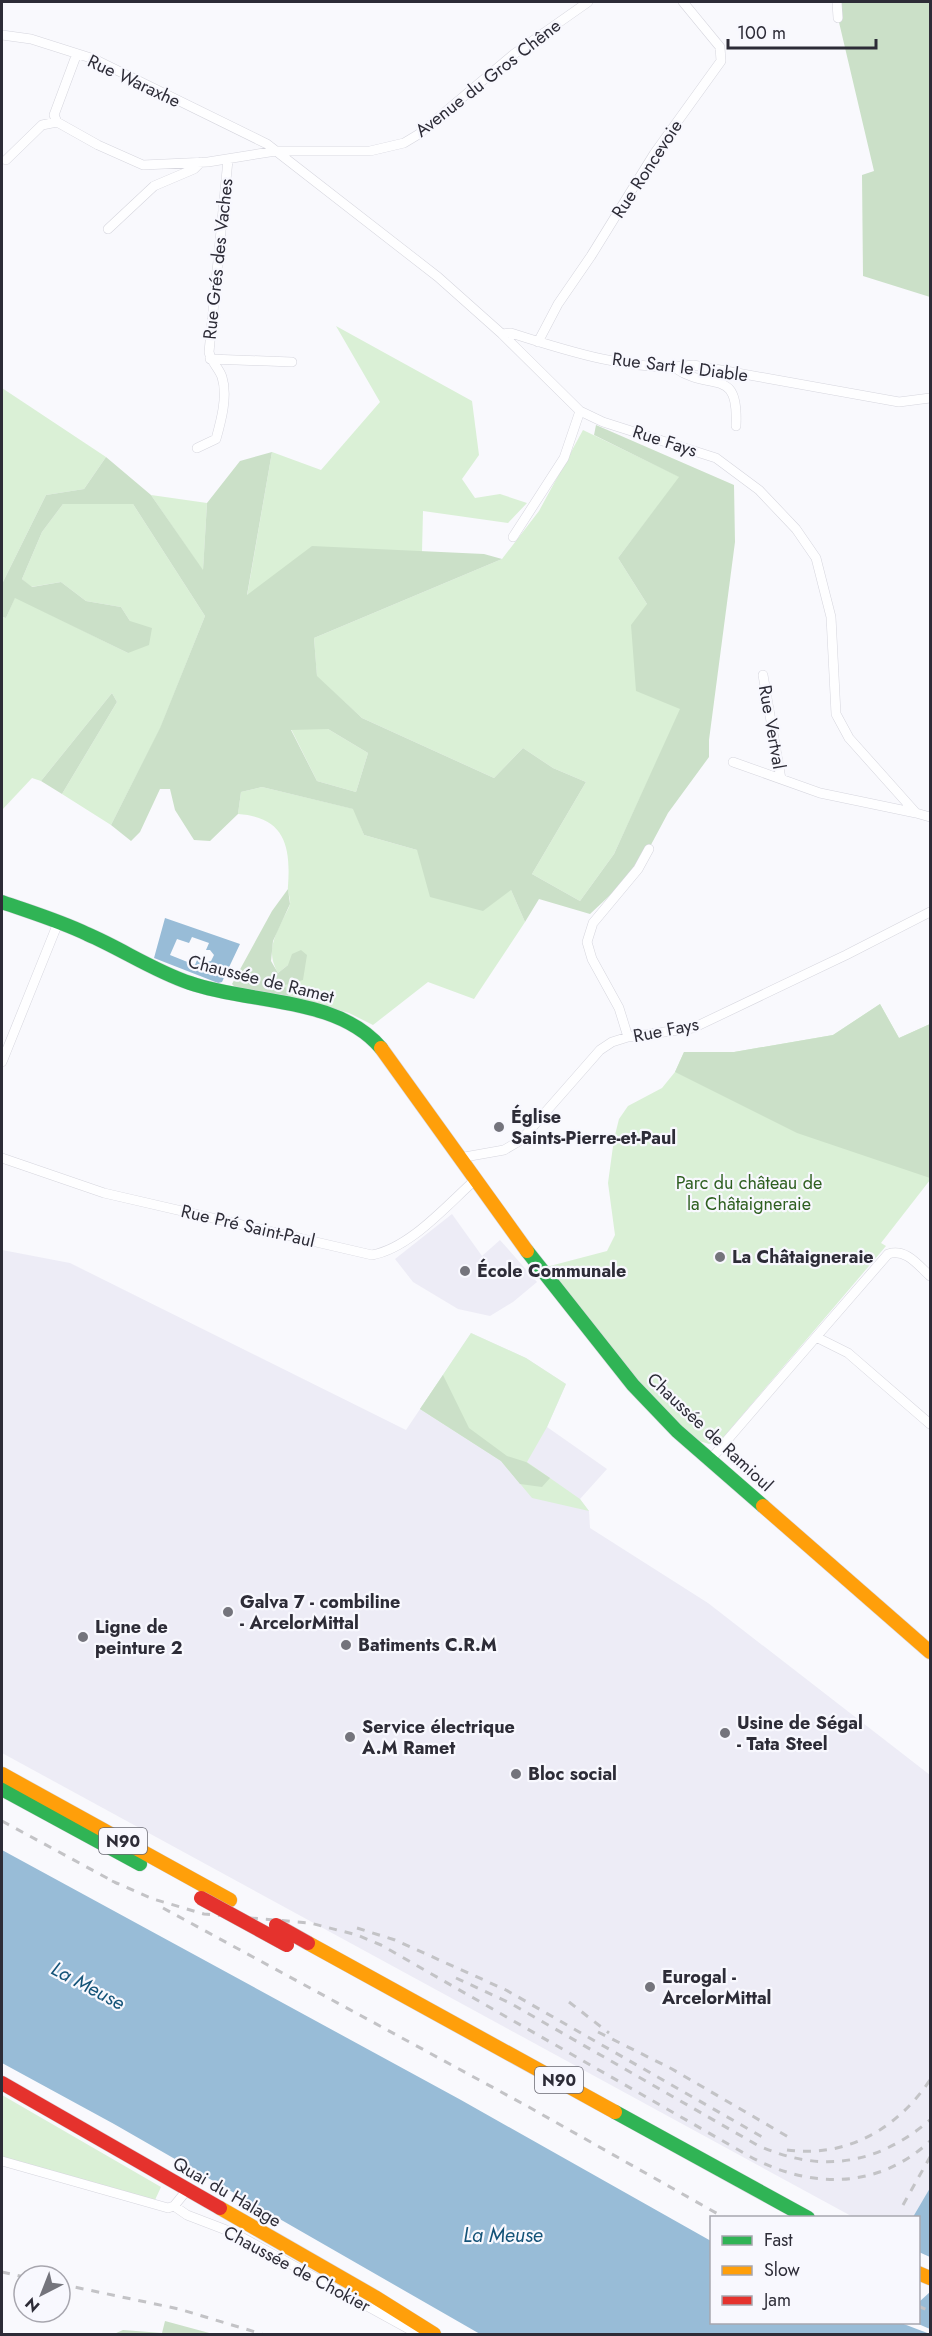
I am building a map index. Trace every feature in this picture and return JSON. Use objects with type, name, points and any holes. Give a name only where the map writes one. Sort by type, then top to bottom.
[{"type":"main road","name":"Chaussée de Ramet","points":[[2,902],[104,941],[154,968],[190,982],[224,992],[302,1007],[356,1024],[377,1042],[459,1158]]},
{"type":"main road","points":[[459,1158],[475,1180]]},
{"type":"main road","name":"Chaussée de Ramioul","points":[[475,1180],[616,1366],[677,1431],[930,1652]]},
{"type":"main road","name":"N90","points":[[2,1774],[806,2216]]},
{"type":"main road","name":"N90","points":[[2,1789],[781,2216]]},
{"type":"main road","name":"Quai du Halage","points":[[2,2083],[375,2297],[434,2334]]},
{"type":"street","name":"Avenue du Gros Chêne","points":[[57,122],[98,145],[143,165],[228,160],[276,151],[370,151],[404,142],[418,134],[514,54],[588,2]]},
{"type":"street","name":"Rue Roncevoie","points":[[538,342],[558,304],[591,256],[654,154],[721,61],[720,47],[683,2]]},
{"type":"street","points":[[837,2],[838,18]]},
{"type":"street","name":"Rue Waraxhe","points":[[2,35],[31,39],[76,56],[94,59],[276,151]]},
{"type":"street","points":[[6,160],[42,125],[57,122],[54,115],[76,56]]},
{"type":"street","name":"Rue Fays","points":[[276,151],[438,277],[502,334],[580,411],[603,422],[716,458],[759,490],[796,529],[816,558],[831,617],[836,714],[849,738],[925,814]]},
{"type":"street","name":"Rue Grés des Vaches","points":[[197,448],[216,439],[224,410],[222,377],[210,359],[209,352],[228,160]]},
{"type":"street","points":[[108,229],[154,186],[194,169],[201,162]]},
{"type":"street","name":"Rue Sart le Diable","points":[[502,334],[511,333],[538,342],[625,363],[675,368],[693,366],[899,402],[930,398]]},
{"type":"street","points":[[210,359],[292,362]]},
{"type":"street","points":[[675,368],[682,373],[723,384],[734,393],[737,408],[736,426]]},
{"type":"street","points":[[513,537],[564,458],[580,411]]},
{"type":"street","name":"Rue Vertval","points":[[763,675],[781,779]]},
{"type":"street","points":[[733,762],[820,793],[925,814]]},
{"type":"street","points":[[628,1037],[619,1008],[592,959],[587,942],[593,924],[638,868],[649,849]]},
{"type":"street","name":"Rue Fays","points":[[459,1158],[504,1150],[521,1140],[600,1050],[612,1041],[693,1028],[930,912]]},
{"type":"street","points":[[2,1062],[58,923]]},
{"type":"street","name":"Rue Pré Saint-Paul","points":[[2,1158],[104,1193],[372,1255],[387,1252],[405,1242],[475,1180]]},
{"type":"street","points":[[710,1460],[888,1254],[903,1253],[930,1276]]},
{"type":"street","points":[[816,1336],[848,1353],[930,1424]]},
{"type":"street","name":"Chaussée de Chokier","points":[[2,2161],[168,2208],[174,2206],[187,2215],[234,2233],[418,2334]]},
{"type":"street","points":[[174,2206],[187,2190]]},
{"type":"shaded area","name":"École Communale","points":[[452,1214],[482,1256],[500,1240],[537,1282],[513,1302],[490,1316],[458,1309],[413,1282],[395,1259]]},
{"type":"shaded area","points":[[2,1250],[70,1263],[406,1430],[471,1333],[526,1358],[566,1384],[547,1427],[607,1469],[580,1499],[589,1511],[590,1528],[708,1603],[930,1775],[930,2257],[920,2252],[920,2216],[851,2216],[2,1753]]},
{"type":"green space","points":[[837,2],[930,2],[930,297],[863,276],[862,175],[874,171],[838,18]]},
{"type":"green space","points":[[336,326],[472,401],[479,455],[462,479],[475,498],[500,494],[527,503],[508,523],[423,511],[422,552],[384,550],[247,596],[272,452],[321,470],[380,402]]},
{"type":"green space","points":[[2,388],[106,457],[84,489],[46,495],[2,584]]},
{"type":"green space","points":[[596,425],[734,485],[735,542],[709,740],[709,757],[668,813],[638,869],[590,914],[539,899],[525,922],[511,890],[483,911],[430,897],[417,850],[364,835],[353,809],[262,787],[241,792],[238,814],[210,841],[194,840],[175,810],[170,789],[160,789],[140,832],[131,841],[111,825],[160,728],[205,616],[133,504],[63,504],[42,532],[22,579],[32,587],[61,582],[86,601],[121,607],[130,621],[152,628],[149,645],[128,653],[15,598],[6,618],[2,617],[2,584],[46,495],[84,489],[106,457],[151,495],[203,570],[207,503],[240,461],[272,452],[247,595],[312,546],[484,554],[502,559],[314,638],[317,676],[362,718],[494,778],[523,748],[553,768],[586,782],[532,874],[580,901],[614,854],[680,709],[636,691],[631,625],[647,604],[618,558],[679,477],[594,435]],"holes":[[[328,729],[368,753],[356,792],[317,781],[291,730]]]},
{"type":"green space","points":[[583,430],[680,477],[618,558],[647,604],[681,709],[614,854],[580,901],[532,874],[586,782],[553,768],[523,748],[494,778],[362,718],[317,677],[314,638],[502,559],[539,511]]},
{"type":"green space","points":[[151,495],[207,503],[203,571]]},
{"type":"green space","points":[[63,504],[133,504],[205,616],[160,729],[111,825],[62,794],[117,702],[112,693],[41,781],[32,778],[2,810],[2,617],[6,618],[15,597],[128,653],[130,621],[121,607],[86,601],[61,582],[31,587],[22,579],[42,532]]},
{"type":"green space","points":[[112,693],[117,702],[62,794],[41,781]]},
{"type":"green space","points":[[291,729],[328,729],[368,753],[356,792],[317,781]]},
{"type":"green space","points":[[262,787],[354,809],[364,835],[417,850],[511,890],[525,922],[474,999],[428,982],[373,1025],[349,1013],[289,996],[285,985],[288,965],[278,973],[272,958],[275,938],[290,904],[286,846],[275,827],[266,821],[238,814],[241,792]]},
{"type":"green space","points":[[288,889],[290,904],[273,941],[271,961],[278,973],[288,965],[292,954],[301,950],[307,955],[303,980],[285,985],[289,996],[235,987],[232,984],[272,911]]},
{"type":"green space","name":"Parc du château de la Châtaigneraie","points":[[880,1004],[899,1038],[930,1024],[930,1180],[881,1243],[886,1246],[721,1440],[709,1444],[696,1440],[640,1386],[546,1267],[607,1251],[615,1235],[608,1183],[619,1119],[628,1106],[662,1088],[675,1072],[684,1052],[734,1052],[833,1035]]},
{"type":"green space","points":[[880,1004],[899,1038],[930,1024],[930,1178],[797,1133],[675,1072],[684,1052],[734,1052],[833,1035]]},
{"type":"green space","points":[[471,1333],[526,1358],[566,1384],[547,1427],[527,1462],[580,1499],[589,1511],[532,1498],[501,1461],[420,1409]]},
{"type":"green space","points":[[443,1375],[469,1428],[507,1456],[526,1462],[550,1478],[542,1487],[520,1484],[501,1461],[420,1409]]},
{"type":"green space","points":[[2,2095],[161,2187],[155,2200],[2,2157]]},
{"type":"green space","points":[[165,2321],[213,2334],[114,2334],[123,2330],[162,2333]]},
{"type":"water","points":[[165,918],[240,944],[222,982],[218,983],[154,958]],"holes":[[[192,937],[209,943],[206,950],[210,950],[214,955],[211,961],[203,963],[197,960],[195,965],[170,955],[177,939],[189,943]]]},
{"type":"water","name":"La Meuse","points":[[2,1850],[461,2100],[710,2240],[710,2324],[920,2324],[920,2301],[930,2292],[930,2334],[480,2334],[114,2124],[2,2063]]},
{"type":"water","points":[[930,2188],[930,2257],[920,2252],[920,2216],[914,2216]]},
{"type":"pier","points":[[904,2324],[918,2324],[930,2329],[930,2334]]},
{"type":"railway","points":[[2,1821],[118,1884]]},
{"type":"railway","points":[[112,1881],[153,1899],[204,1914],[310,1923],[357,1935],[381,1945],[772,2167],[819,2179],[866,2176],[888,2169],[910,2157],[930,2141]]},
{"type":"railway","points":[[163,1908],[527,2106],[721,2216]]},
{"type":"railway","points":[[357,1928],[395,1940],[506,1990],[764,2138]]},
{"type":"railway","points":[[456,1978],[510,2003],[757,2145],[781,2154],[804,2160],[826,2162],[848,2160],[890,2147],[930,2120]]},
{"type":"railway","points":[[569,2002],[609,2033]]},
{"type":"railway","points":[[598,2032],[672,2069],[790,2138]]},
{"type":"railway","points":[[787,2150],[830,2149],[869,2136],[902,2113],[930,2080]]},
{"type":"railway","points":[[903,2205],[930,2157]]},
{"type":"railway","points":[[2,2272],[12,2274]]},
{"type":"railway","points":[[72,2287],[179,2309],[262,2334]]},
{"type":"railway","points":[[920,2307],[930,2311]]},
{"type":"traffic: fast","points":[[2,902],[77,929],[190,983],[214,990],[292,1004],[341,1019],[363,1031],[381,1048]]},
{"type":"traffic: fast","points":[[527,1251],[633,1385],[677,1431],[763,1506]]},
{"type":"traffic: fast","points":[[2,1789],[140,1864]]},
{"type":"traffic: fast","points":[[615,2112],[804,2216]]},
{"type":"traffic: slow","points":[[381,1048],[527,1251]]},
{"type":"traffic: slow","points":[[763,1506],[930,1652]]},
{"type":"traffic: slow","points":[[2,1774],[230,1900]]},
{"type":"traffic: slow","points":[[308,1943],[615,2112]]},
{"type":"traffic: slow","points":[[220,2208],[375,2297],[434,2334]]},
{"type":"traffic: slow","points":[[920,2274],[930,2278]]},
{"type":"traffic: jam","points":[[201,1898],[287,1945]]},
{"type":"traffic: jam","points":[[276,1925],[308,1943]]},
{"type":"traffic: jam","points":[[2,2083],[220,2208]]},
{"type":"place","name":"Église Saints-Pierre-et-Paul","points":[[499,1127]]},
{"type":"place","name":"La Châtaigneraie","points":[[720,1257]]},
{"type":"place","name":"École Communale","points":[[465,1271]]},
{"type":"place","name":"Galva 7 - combiline - ArcelorMittal","points":[[228,1612]]},
{"type":"place","name":"Ligne de peinture 2","points":[[83,1637]]},
{"type":"place","name":"Batiments C.R.M","points":[[346,1645]]},
{"type":"place","name":"Usine de Ségal - Tata Steel","points":[[725,1733]]},
{"type":"place","name":"Service électrique A.M Ramet","points":[[350,1737]]},
{"type":"place","name":"Bloc social","points":[[516,1774]]},
{"type":"place","name":"Eurogal - ArcelorMittal","points":[[650,1987]]}]
